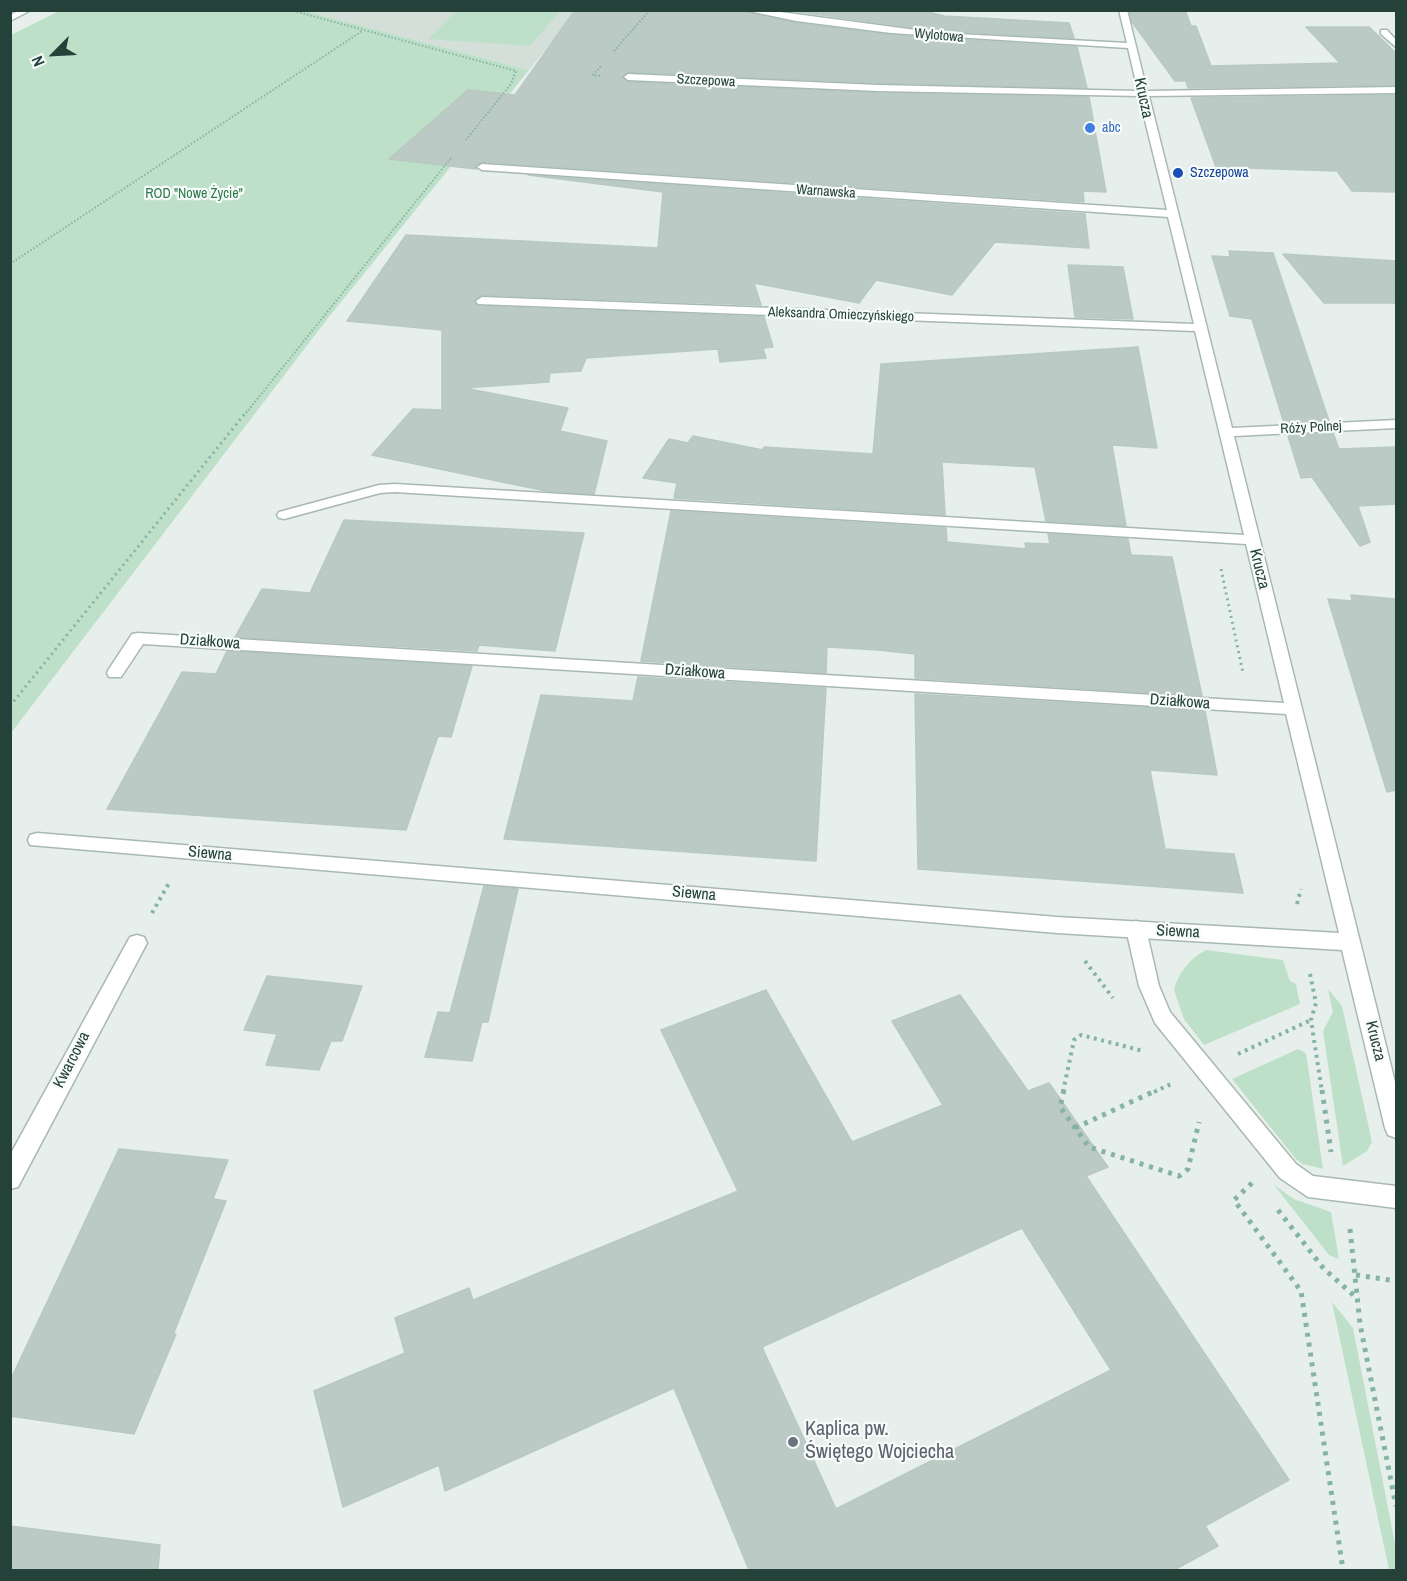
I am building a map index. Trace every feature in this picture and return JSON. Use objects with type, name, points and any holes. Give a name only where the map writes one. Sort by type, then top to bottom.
[{"type":"street","points":[[10,19],[27,10]]},
{"type":"street","name":"Wylotowa","points":[[748,10],[821,23],[926,35],[1132,46]]},
{"type":"street","name":"Krucza","points":[[1123,10],[1396,1128]]},
{"type":"street","points":[[1384,32],[1396,45]]},
{"type":"street","name":"Szczepowa","points":[[628,77],[878,88],[1142,93],[1396,90]]},
{"type":"street","name":"Warnawska","points":[[482,167],[1171,214]]},
{"type":"street","name":"Aleksandra Omieczyńskiego","points":[[482,301],[1200,328]]},
{"type":"street","name":"Róży Polnej","points":[[1226,432],[1396,424]]},
{"type":"street","points":[[284,515],[379,489],[395,488],[1252,540]]},
{"type":"street","name":"Działkowa","points":[[115,674],[138,638],[1294,709]]},
{"type":"street","name":"Siewna","points":[[37,840],[1045,924],[1351,942]]},
{"type":"street","points":[[1136,929],[1142,963],[1162,1017],[1297,1179],[1308,1186],[1325,1190],[1396,1197]]},
{"type":"street","name":"Kwarcowa","points":[[10,1179],[103,1002],[137,943]]},
{"type":"path","points":[[290,10],[516,71],[511,84],[459,149]]},
{"type":"path","points":[[10,264],[363,30]]},
{"type":"path","points":[[10,706],[451,159]]},
{"type":"path","points":[[1220,560],[1244,678]]},
{"type":"path","points":[[137,943],[185,852]]},
{"type":"path","points":[[1310,973],[1316,1003],[1311,1020],[1332,1158]]},
{"type":"path","points":[[1075,1128],[1311,1020]]},
{"type":"path","points":[[1131,1048],[1086,1036],[1077,1036],[1060,1107],[1089,1147],[1179,1176],[1188,1169],[1196,1134]]},
{"type":"path","points":[[1261,1188],[1254,1180],[1234,1200],[1301,1291],[1342,1570]]},
{"type":"path","points":[[1274,1206],[1320,1266],[1337,1284],[1358,1299]]},
{"type":"path","points":[[1349,1227],[1360,1324],[1396,1506]]},
{"type":"path","points":[[1356,1275],[1396,1281]]},
{"type":"shaded area","points":[[306,11],[577,11],[529,70]]},
{"type":"green space","points":[[457,10],[560,11],[530,46],[428,39]]},
{"type":"green space","name":"ROD \"Nowe Życie\"","points":[[59,11],[306,11],[529,70],[328,318],[11,733],[11,35]]},
{"type":"green space","points":[[1206,950],[1283,960],[1290,981],[1296,984],[1300,1004],[1204,1045],[1184,1019],[1174,990],[1178,978],[1186,967]]},
{"type":"green space","points":[[1328,989],[1342,1006],[1372,1142],[1367,1151],[1343,1166],[1323,1031],[1333,1012]]},
{"type":"green space","points":[[1298,1049],[1306,1053],[1323,1169],[1303,1164],[1296,1159],[1232,1079]]},
{"type":"green space","points":[[1274,1185],[1294,1199],[1331,1212],[1339,1259],[1329,1255]]},
{"type":"green space","points":[[1332,1302],[1353,1328],[1396,1549],[1396,1570],[1389,1570]]},
{"type":"building","points":[[575,10],[742,10],[796,23],[891,35],[1077,47],[1087,88],[878,83],[628,72],[622,77],[628,82],[878,93],[1089,97],[1106,192],[1083,191],[1084,202],[482,162],[475,166],[476,169],[389,159],[468,90],[515,95]]},
{"type":"building","points":[[786,10],[933,10],[932,13],[944,16],[1069,23],[1074,38],[939,31]]},
{"type":"building","points":[[1129,10],[1185,10],[1191,26],[1196,26],[1211,66],[1340,63],[1306,27],[1369,27],[1396,53],[1396,85],[1188,88],[1186,81],[1175,81],[1132,22]]},
{"type":"building","points":[[1396,95],[1396,192],[1352,191],[1337,171],[1216,167],[1191,98]]},
{"type":"building","points":[[528,175],[1085,214],[1089,248],[995,242],[952,295],[876,280],[859,303],[754,283],[761,305],[481,295],[474,301],[478,306],[764,317],[773,347],[763,348],[766,358],[720,362],[718,349],[586,358],[581,371],[550,373],[549,382],[464,388],[568,408],[560,431],[607,441],[594,494],[546,491],[372,455],[413,409],[442,410],[442,330],[347,321],[406,235],[658,248],[663,192]]},
{"type":"building","points":[[1229,251],[1273,253],[1329,421],[1284,423],[1252,319],[1230,316],[1212,256],[1230,257]]},
{"type":"building","points":[[1283,254],[1396,261],[1396,303],[1324,303]]},
{"type":"building","points":[[1068,265],[1123,267],[1133,319],[1075,317]]},
{"type":"building","points":[[1138,347],[1157,448],[1112,445],[1126,526],[1046,521],[1035,467],[942,462],[945,515],[674,498],[677,483],[643,478],[669,439],[688,443],[693,436],[763,450],[764,447],[873,454],[881,364]]},
{"type":"building","points":[[1333,433],[1339,449],[1396,447],[1396,504],[1358,506],[1370,542],[1360,546],[1312,477],[1301,478],[1288,436]]},
{"type":"building","points":[[671,511],[946,528],[947,542],[1026,549],[1025,543],[1050,544],[1048,534],[1128,539],[1131,555],[1172,557],[1202,696],[915,678],[915,654],[878,650],[827,647],[826,673],[641,661]]},
{"type":"building","points":[[344,520],[584,533],[555,651],[479,645],[477,651],[235,637],[262,589],[310,593]]},
{"type":"building","points":[[1351,595],[1396,599],[1396,790],[1387,792],[1328,599],[1352,601]]},
{"type":"building","points":[[227,651],[472,666],[451,737],[438,736],[406,830],[107,809],[182,672],[216,674]]},
{"type":"building","points":[[638,677],[826,688],[816,861],[504,839],[541,695],[633,701]]},
{"type":"building","points":[[915,694],[1205,711],[1217,775],[1150,770],[1165,849],[1234,854],[1243,893],[918,869]]},
{"type":"building","points":[[484,886],[518,889],[488,1022],[482,1022],[472,1061],[425,1057],[438,1012],[450,1013]]},
{"type":"building","points":[[267,976],[362,986],[342,1041],[331,1041],[319,1070],[266,1065],[277,1034],[244,1030]]},
{"type":"building","points":[[766,990],[852,1142],[943,1105],[892,1021],[960,995],[1028,1091],[1049,1083],[1108,1167],[1086,1176],[1289,1480],[1205,1526],[1218,1546],[1174,1570],[749,1570],[674,1388],[445,1491],[439,1465],[343,1507],[314,1391],[405,1353],[395,1318],[469,1288],[473,1300],[738,1191],[661,1030]],"holes":[[[1022,1228],[1111,1370],[836,1509],[762,1347]]]},
{"type":"building","points":[[119,1149],[228,1160],[213,1199],[226,1201],[173,1335],[176,1334],[134,1434],[10,1416],[10,1381]]},
{"type":"building","points":[[10,1526],[160,1545],[158,1570],[10,1570]]},
{"type":"place","name":"abc","points":[[1090,128]]},
{"type":"place","name":"Szczepowa","points":[[1178,173]]},
{"type":"place","name":"Kaplica pw. Świętego Wojciecha","points":[[793,1442]]}]
